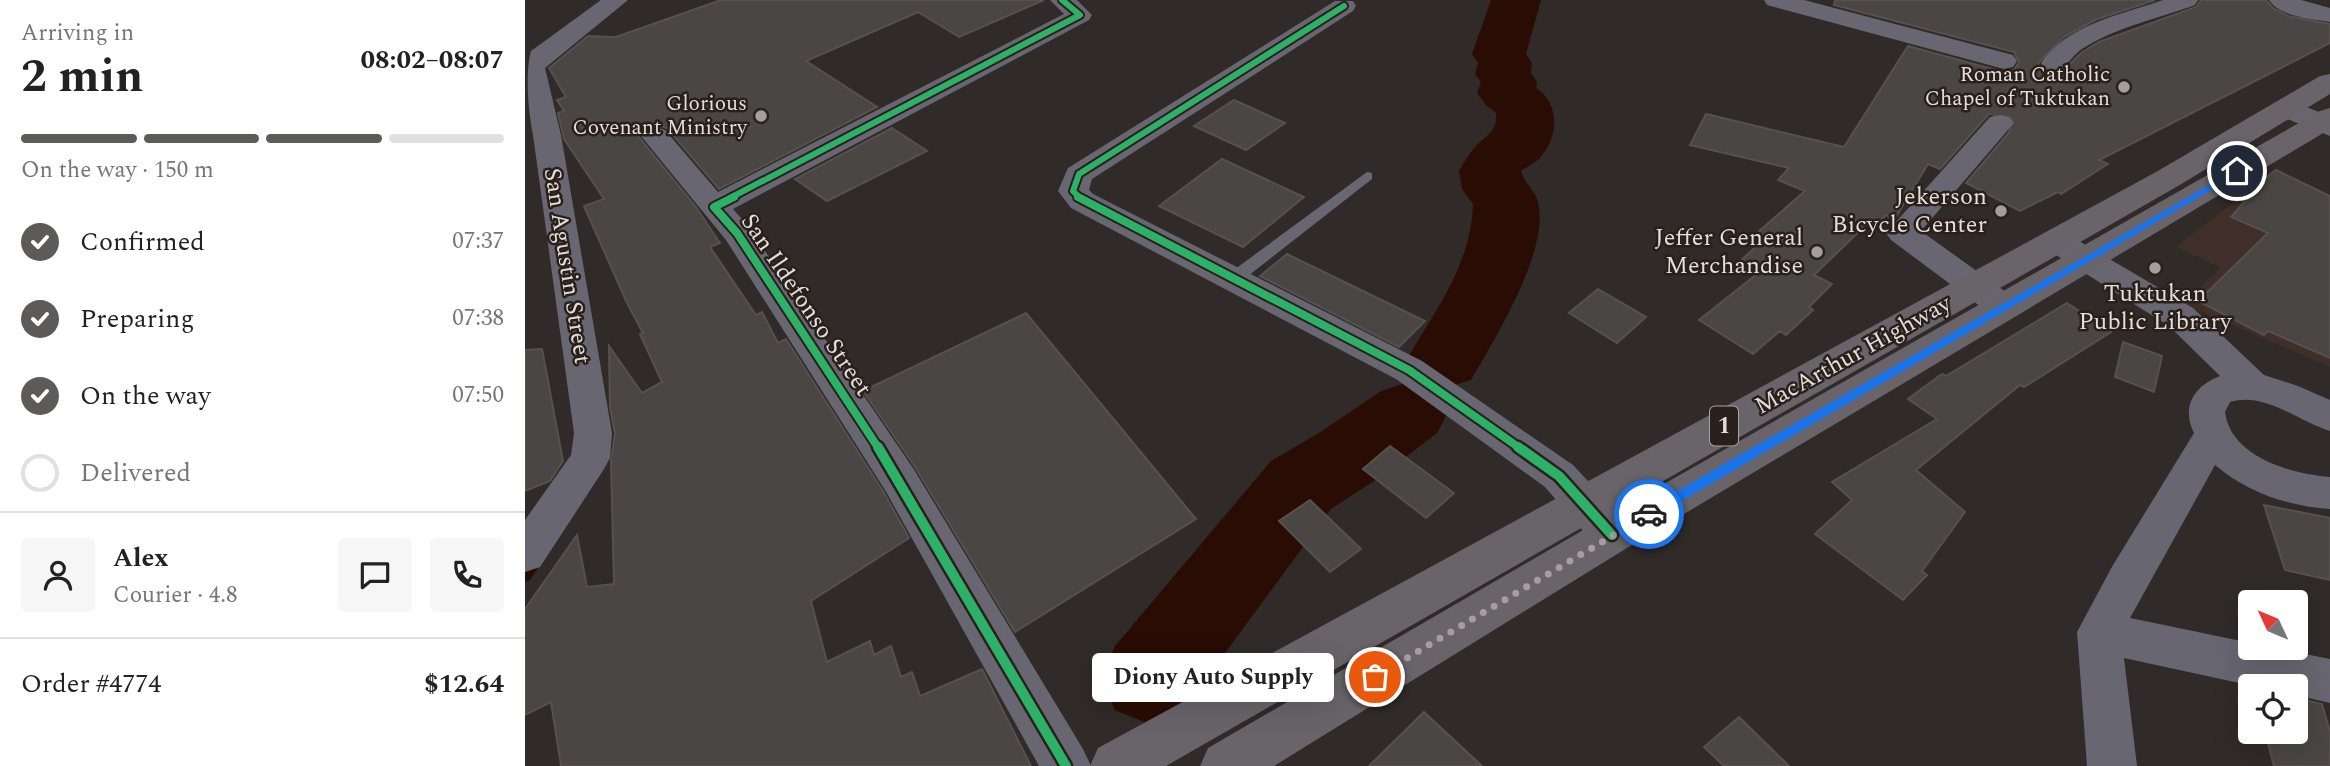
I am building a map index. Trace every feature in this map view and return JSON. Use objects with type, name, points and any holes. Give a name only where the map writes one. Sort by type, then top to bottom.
[{"type":"highway","name":"MacArthur Highway","points":[[1226,766],[1612,535],[1990,297],[2317,119],[2330,82]]},
{"type":"highway","name":"MacArthur Highway","points":[[1116,766],[1585,503],[1990,297]]},
{"type":"street","name":"San Agustin Street","points":[[525,554],[590,458],[593,433],[547,135],[532,68],[540,57],[616,0]]},
{"type":"street","name":"San Ildefonso Street","points":[[1062,0],[1080,15],[714,207],[737,233],[899,479],[1066,766]]},
{"type":"street","points":[[1776,0],[2004,61]]},
{"type":"street","points":[[2054,63],[2073,43],[2097,31],[2186,0]]},
{"type":"street","points":[[2281,0],[2304,10],[2330,15]]},
{"type":"street","points":[[1345,6],[1079,174],[1073,191],[1082,201],[1409,370],[1559,476],[1612,535]]},
{"type":"street","points":[[1990,297],[1902,233],[2000,123]]},
{"type":"street","points":[[655,136],[714,207]]},
{"type":"street","points":[[2072,250],[2181,317],[2252,386]]},
{"type":"street","points":[[2330,417],[2303,400],[2252,386],[2235,387],[2217,393],[2207,405],[2206,417],[2213,435],[2242,465],[2268,480],[2309,493],[2330,493]]},
{"type":"street","points":[[2112,766],[2099,632],[2213,435]]},
{"type":"street","points":[[2099,632],[2330,681]]},
{"type":"lane","points":[[1233,279],[1367,176]]},
{"type":"shaded area","points":[[2257,184],[2330,216],[2330,367],[2181,303],[2221,268],[2176,247]]},
{"type":"building","points":[[721,0],[1044,0],[959,37],[918,12],[806,61],[877,107],[719,189],[667,128],[654,124],[643,129],[638,136],[696,207],[720,243],[710,247],[756,315],[762,312],[778,343],[786,339],[883,491],[909,538],[811,601],[827,662],[870,641],[874,655],[891,646],[901,677],[912,672],[920,696],[982,669],[1031,766],[561,766],[551,702],[525,715],[525,609],[577,535],[587,587],[614,584],[611,461],[615,433],[610,408],[609,346],[642,393],[662,382],[640,334],[643,333],[584,206],[604,199],[564,139],[558,113],[564,111],[557,100],[566,97],[549,68],[588,36],[616,37]]},
{"type":"building","points":[[1835,0],[2155,0],[2095,20],[2064,37],[2038,63],[2043,70],[2052,72],[2065,69],[2081,53],[2099,42],[2196,7],[2201,0],[2266,0],[2273,8],[2288,16],[2330,24],[2330,43],[2099,160],[2108,164],[2061,194],[2058,192],[2020,211],[1966,183],[2017,123],[2011,114],[1989,114],[1940,169],[1928,164],[1894,220],[1886,215],[1880,221],[1873,218],[1814,275],[1832,284],[1809,307],[1813,310],[1786,335],[1780,331],[1753,354],[1699,320],[1757,274],[1737,264],[1759,244],[1749,240],[1805,191],[1778,180],[1789,168],[1690,145],[1706,114],[1844,147],[1908,46],[2003,72],[2014,70],[2019,62],[2014,52],[1834,5]]},
{"type":"building","points":[[1234,100],[1285,123],[1246,150],[1194,126]]},
{"type":"building","points":[[892,128],[927,151],[827,201],[795,179]]},
{"type":"building","points":[[1222,159],[1304,197],[1243,247],[1159,206]]},
{"type":"building","points":[[2276,170],[2330,196],[2330,358],[2268,331],[2264,335],[2198,301],[2268,233],[2231,217],[2265,178]]},
{"type":"building","points":[[1287,254],[1425,321],[1399,347],[1260,276]]},
{"type":"building","points":[[1598,289],[1646,317],[1617,343],[1569,313]]},
{"type":"building","points":[[2067,303],[2111,332],[2024,387],[2020,385],[1916,470],[1965,512],[1922,571],[1927,575],[1903,600],[1815,534],[1852,500],[1832,482],[1937,419],[1908,399],[1942,374],[1946,376]]},
{"type":"building","points":[[1026,313],[1196,519],[1015,632],[915,467],[863,391]]},
{"type":"building","points":[[2123,342],[2162,356],[2154,392],[2115,377]]},
{"type":"building","points":[[542,349],[563,461],[550,481],[525,491],[525,350]]},
{"type":"building","points":[[1390,446],[1454,493],[1426,518],[1363,469]]},
{"type":"building","points":[[1310,500],[1361,549],[1330,572],[1279,521]]},
{"type":"building","points":[[2264,505],[2330,518],[2330,580],[2285,570]]},
{"type":"building","points":[[2308,701],[2322,704],[2330,732],[2330,766],[2274,766],[2268,744],[2308,744]]},
{"type":"building","points":[[1424,712],[1482,766],[1369,766]]},
{"type":"building","points":[[1739,717],[1789,766],[1724,766],[1704,747]]},
{"type":"waterway","points":[[1444,361],[1488,284],[1502,242],[1505,199],[1494,189],[1490,171],[1499,158],[1517,147],[1526,119],[1524,106],[1506,93],[1509,82],[1503,74],[1505,63],[1499,54],[1516,0]]},
{"type":"waterway","points":[[1149,678],[1301,485],[1348,456],[1409,412]]},
{"type":"waterway","points":[[525,576],[537,558]]},
{"type":"tunnel","points":[[2000,123],[2054,63]]},
{"type":"cycle path","points":[[1062,0],[1080,15],[714,207],[737,233],[899,479],[1066,766]]},
{"type":"cycle path","points":[[1344,6],[1079,174],[1073,191],[1082,201],[1409,370],[1559,476],[1612,535]]},
{"type":"way so far","points":[[1375,677],[1649,514]]},
{"type":"place","name":"Roman Catholic Chapel of Tuktukan","points":[[2124,87]]},
{"type":"place","name":"Glorious Covenant Ministry","points":[[761,116]]},
{"type":"place","name":"Jekerson Bicycle Center","points":[[2001,211]]},
{"type":"place","name":"Jeffer General Merchandise","points":[[1817,252]]},
{"type":"place","name":"Tuktukan Public Library","points":[[2155,268]]},
{"type":"place","name":"Diony Auto Supply","points":[[1375,677]]},
{"type":"route","points":[[1649,514],[2237,171]]}]
